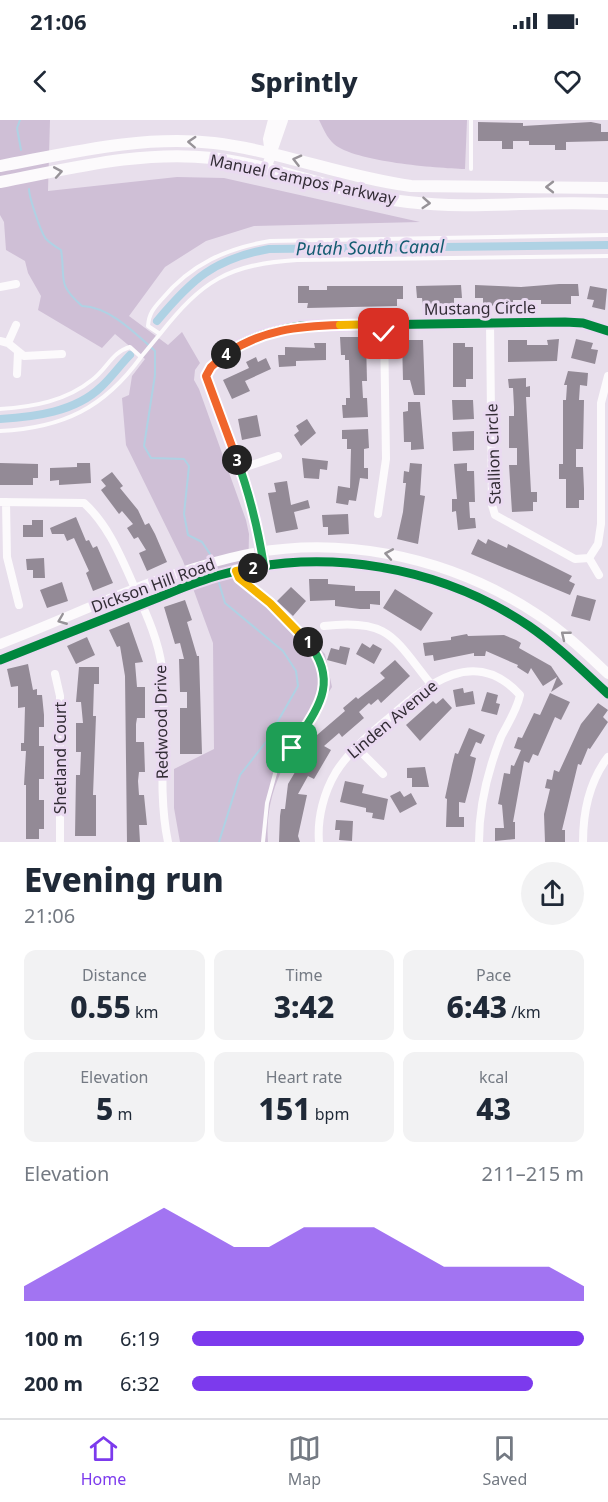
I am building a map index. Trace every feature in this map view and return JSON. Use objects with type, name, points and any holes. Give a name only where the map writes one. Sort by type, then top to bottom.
[{"type":"main road","name":"Manuel Campos Parkway","points":[[0,166],[112,145],[162,141],[212,143],[411,186],[608,188]]},
{"type":"main road","name":"Manuel Campos Parkway","points":[[0,182],[114,161],[162,157],[210,158],[408,202],[608,204]]},
{"type":"street","points":[[270,154],[268,139],[273,120]]},
{"type":"street","points":[[266,169],[270,154],[278,141],[283,120]]},
{"type":"street","points":[[0,287],[16,284]]},
{"type":"street","name":"Mustang Circle","points":[[264,566],[251,501],[206,376],[211,367],[239,346],[280,329],[301,326],[574,322],[608,331]]},
{"type":"street","name":"Stallion Circle","points":[[490,323],[492,505],[495,515],[575,559],[589,558]]},
{"type":"street","points":[[378,514],[386,459],[384,324]]},
{"type":"street","points":[[16,325],[4,342],[18,352],[29,357],[62,354]]},
{"type":"street","points":[[17,374],[18,352]]},
{"type":"street","points":[[598,575],[589,558],[598,544],[601,524],[601,403],[608,376]]},
{"type":"street","points":[[240,470],[278,456]]},
{"type":"street","points":[[3,502],[7,557],[19,605]]},
{"type":"street","name":"Redwood Drive","points":[[3,502],[84,503],[112,539],[156,642],[162,667],[162,795],[168,842]]},
{"type":"street","name":"Dickson Hill Road","points":[[0,644],[215,562],[261,552],[341,548],[386,554],[432,564],[481,583],[526,607],[572,640],[608,674]]},
{"type":"street","name":"Dickson Hill Road","points":[[0,660],[141,604],[236,571],[264,566],[319,562],[364,565],[409,573],[450,586],[493,605],[528,626],[562,652],[608,694]]},
{"type":"street","points":[[324,626],[348,624],[379,629],[400,644],[430,683]]},
{"type":"street","name":"Linden Avenue","points":[[319,842],[320,817],[328,788],[340,766],[356,747],[430,683],[451,675],[481,673],[503,680],[520,694],[518,705],[492,760],[480,813],[478,842]]},
{"type":"street","name":"Shetland Court","points":[[55,674],[60,696],[60,842]]},
{"type":"street","points":[[356,747],[384,774]]},
{"type":"street","points":[[583,842],[587,800],[594,781],[608,757]]},
{"type":"lane","points":[[471,120],[471,169]]},
{"type":"lane","points":[[158,336],[148,326],[149,315],[171,288],[194,269],[218,254],[245,245],[281,241],[608,235]]},
{"type":"lane","points":[[0,431],[37,427],[63,420],[93,406],[112,392],[198,290],[222,275],[257,264],[297,260],[608,256]]},
{"type":"lane","points":[[0,409],[40,405],[70,394],[94,379],[120,350],[130,347],[143,356]]},
{"type":"lane","points":[[236,571],[239,578],[297,630],[319,656],[325,677],[322,697],[274,777],[267,803],[263,842]]},
{"type":"shaded area","points":[[0,120],[50,120],[48,191],[177,177],[224,178],[420,222],[254,226],[206,241],[165,267],[129,316],[168,345],[182,332],[200,363],[195,370],[194,380],[246,520],[249,534],[248,578],[325,654],[332,687],[297,742],[278,779],[268,820],[268,842],[180,842],[174,808],[174,769],[214,749],[213,643],[183,561],[126,445],[122,398],[129,395],[132,376],[145,359],[115,334],[102,348],[38,310],[41,296],[28,273],[25,261],[6,250],[4,222],[0,215]]},
{"type":"shaded area","points":[[319,120],[467,120],[465,169],[396,163],[344,150],[327,136]]},
{"type":"building","points":[[478,122],[523,123],[523,126],[591,122],[601,124],[601,132],[608,132],[608,141],[566,142],[566,150],[555,150],[555,145],[529,145],[529,141],[513,141],[513,149],[502,149],[502,141],[478,141]]},
{"type":"building","points":[[578,284],[579,296],[571,296],[571,304],[541,304],[541,300],[513,300],[513,305],[483,306],[483,298],[475,298],[475,285],[521,287]]},
{"type":"building","points":[[461,285],[462,298],[454,298],[454,306],[423,306],[422,298],[417,298],[416,286]]},
{"type":"building","points":[[298,286],[309,286],[309,290],[327,290],[327,286],[403,286],[403,299],[397,299],[397,306],[307,308],[308,303],[298,303]]},
{"type":"building","points":[[590,286],[607,289],[605,310],[592,307],[594,300],[587,299]]},
{"type":"building","points":[[340,337],[358,337],[358,340],[366,340],[367,381],[362,381],[363,398],[367,398],[368,417],[343,418],[342,405],[346,405],[346,398],[350,398],[349,360],[345,360],[345,355],[341,355]]},
{"type":"building","points":[[559,339],[557,361],[508,362],[508,340],[527,340],[527,345],[548,345],[547,340]]},
{"type":"building","points":[[576,339],[593,343],[591,349],[598,350],[595,364],[571,358]]},
{"type":"building","points":[[402,340],[423,340],[425,395],[414,395],[410,380],[403,380]]},
{"type":"building","points":[[314,343],[326,343],[326,360],[296,361],[296,366],[279,367],[278,355],[285,355],[285,347],[315,348]]},
{"type":"building","points":[[453,343],[465,343],[465,347],[473,347],[473,379],[466,379],[466,387],[453,387]]},
{"type":"building","points":[[256,357],[258,362],[266,358],[271,369],[245,381],[250,391],[232,399],[223,380],[249,368],[246,362]]},
{"type":"building","points":[[568,371],[588,373],[587,386],[580,385],[579,400],[584,400],[583,449],[576,449],[576,467],[583,467],[584,500],[579,500],[579,508],[566,508],[566,479],[559,479],[559,464],[563,464],[563,400],[566,400],[567,385],[564,385]]},
{"type":"building","points":[[526,378],[526,387],[530,386],[530,397],[526,397],[531,492],[537,492],[537,502],[533,502],[533,511],[512,512],[509,465],[517,465],[517,448],[509,448],[509,416],[514,416],[514,407],[513,388],[509,388],[508,379]]},
{"type":"building","points":[[452,400],[473,400],[474,419],[453,420]]},
{"type":"building","points":[[408,402],[420,402],[424,449],[411,450],[411,442],[404,442],[403,412],[408,411]]},
{"type":"building","points":[[257,415],[261,436],[242,440],[238,419]]},
{"type":"building","points":[[307,419],[316,433],[301,446],[294,435],[299,431],[296,426]]},
{"type":"building","points":[[368,429],[369,448],[364,449],[364,468],[368,468],[368,479],[360,478],[356,501],[349,500],[348,505],[336,503],[338,486],[350,488],[351,449],[347,449],[347,439],[342,439],[342,430]]},
{"type":"building","points":[[474,431],[474,450],[453,451],[452,432]]},
{"type":"building","points":[[302,458],[328,461],[327,470],[320,469],[319,479],[304,478]]},
{"type":"building","points":[[0,463],[38,464],[38,478],[33,478],[33,485],[0,485]]},
{"type":"building","points":[[77,463],[90,463],[91,483],[59,485],[59,480],[50,481],[50,468],[77,467]]},
{"type":"building","points":[[410,463],[422,464],[420,495],[425,496],[418,544],[397,539],[406,483],[403,483],[404,471],[409,472]]},
{"type":"building","points":[[467,463],[467,471],[474,471],[475,502],[469,502],[470,518],[475,518],[476,528],[458,530],[456,511],[452,512],[452,499],[457,499],[454,464]]},
{"type":"building","points":[[112,472],[123,486],[120,488],[138,510],[145,525],[149,523],[167,562],[147,571],[139,553],[146,550],[138,537],[134,539],[127,528],[133,524],[122,511],[119,514],[101,490],[106,486],[101,480]]},
{"type":"building","points":[[287,481],[291,505],[308,500],[310,508],[294,512],[298,529],[276,533],[268,493],[276,492],[274,483]]},
{"type":"building","points":[[348,514],[349,534],[328,535],[328,527],[323,527],[322,515]]},
{"type":"building","points":[[76,517],[86,541],[89,540],[93,548],[97,546],[113,583],[93,591],[86,573],[89,571],[74,538],[67,541],[64,534],[52,534],[50,528]]},
{"type":"building","points":[[32,520],[43,520],[43,537],[23,537],[23,525],[32,525]]},
{"type":"building","points":[[478,539],[486,544],[488,539],[507,548],[508,544],[572,576],[569,581],[575,584],[570,595],[471,554]]},
{"type":"building","points":[[44,558],[45,578],[33,578],[33,570],[27,570],[26,559]]},
{"type":"building","points":[[309,579],[328,579],[328,584],[355,586],[355,591],[380,591],[380,605],[370,604],[370,609],[360,609],[335,606],[335,600],[310,601]]},
{"type":"building","points":[[62,582],[68,601],[47,608],[40,590]]},
{"type":"building","points":[[291,587],[306,601],[293,616],[277,601]]},
{"type":"building","points":[[395,589],[433,613],[421,631],[383,608]]},
{"type":"building","points":[[577,595],[596,600],[590,621],[571,616]]},
{"type":"building","points":[[185,600],[192,620],[187,622],[197,656],[199,656],[202,754],[180,754],[180,708],[187,708],[187,692],[180,692],[179,659],[184,659],[180,643],[175,644],[164,607]]},
{"type":"building","points":[[129,622],[143,662],[135,663],[137,687],[145,687],[145,718],[137,718],[136,724],[136,742],[144,742],[145,772],[139,772],[138,781],[139,795],[144,795],[147,825],[139,825],[140,842],[127,842],[125,676],[120,646],[117,647],[109,630]]},
{"type":"building","points":[[467,634],[468,636],[504,635],[516,640],[521,643],[519,648],[551,666],[563,684],[551,692],[557,677],[543,686],[531,668],[528,674],[517,667],[518,665],[486,651],[485,656],[474,656],[474,653],[434,661],[433,655],[425,656],[423,643],[451,640],[451,637]]},
{"type":"building","points":[[87,637],[95,655],[76,664],[67,646]]},
{"type":"building","points":[[362,643],[370,648],[373,644],[382,649],[374,664],[356,654]]},
{"type":"building","points":[[340,646],[350,648],[346,665],[327,660],[331,648],[339,650]]},
{"type":"building","points":[[395,660],[410,676],[381,703],[378,699],[371,705],[369,703],[359,712],[364,718],[342,737],[339,733],[324,746],[331,750],[314,779],[308,776],[298,794],[307,795],[298,836],[300,842],[279,842],[281,809],[285,809],[288,784],[317,735],[345,711],[343,708],[356,697],[358,699],[385,678],[380,673]]},
{"type":"building","points":[[28,664],[33,690],[37,689],[37,695],[42,695],[44,715],[44,727],[39,727],[39,746],[44,746],[44,779],[39,779],[39,800],[44,800],[44,829],[39,829],[39,839],[26,839],[26,785],[24,785],[26,751],[21,751],[21,743],[24,743],[25,707],[18,708],[18,686],[11,687],[7,669]]},
{"type":"building","points":[[79,667],[99,667],[99,684],[94,684],[93,716],[96,716],[93,795],[96,795],[96,836],[75,836],[76,775],[80,775],[81,752],[76,752],[76,723],[83,723],[81,702],[76,702]]},
{"type":"building","points":[[463,688],[464,693],[473,691],[475,704],[456,707],[453,690]]},
{"type":"building","points":[[487,692],[498,695],[496,703],[500,704],[497,715],[481,711]]},
{"type":"building","points":[[550,693],[570,702],[561,720],[555,717],[538,756],[533,754],[529,763],[524,761],[513,822],[515,822],[515,839],[495,841],[495,828],[504,828],[502,805],[498,804],[504,773],[510,774],[511,765],[514,766],[521,750],[514,748],[518,737],[522,738],[534,713],[540,715]]},
{"type":"building","points":[[443,698],[452,708],[420,741],[406,725],[433,701],[436,704]]},
{"type":"building","points":[[598,703],[608,710],[603,717],[608,722],[590,749],[588,748],[581,765],[578,764],[562,830],[565,830],[565,842],[545,842],[544,814],[550,789],[545,788],[547,779],[552,780],[554,770],[559,772],[581,724]]},
{"type":"building","points":[[469,728],[485,735],[481,744],[476,742],[470,756],[476,758],[471,780],[465,803],[459,802],[459,817],[464,817],[464,827],[446,827],[447,799],[445,798],[452,765],[455,753],[458,754]]},
{"type":"building","points":[[425,767],[429,787],[412,787],[412,778],[407,778],[407,768]]},
{"type":"building","points":[[345,781],[364,785],[362,793],[388,799],[384,820],[372,818],[373,813],[366,812],[366,808],[340,802]]},
{"type":"building","points":[[400,791],[404,797],[411,793],[417,804],[400,813],[390,796]]},
{"type":"building","points":[[336,820],[353,821],[352,841],[339,840],[340,830],[335,830]]},
{"type":"waterway","points":[[20,120],[17,128],[21,150]]},
{"type":"waterway","points":[[29,189],[38,223],[46,239],[61,250],[64,281],[68,292],[82,306],[92,307],[122,322],[155,351],[155,375],[144,446],[151,458],[184,459],[189,466],[184,514],[188,535],[202,542],[210,554]]},
{"type":"waterway","name":"Putah South Canal","points":[[157,321],[193,282],[206,273],[233,259],[269,249],[608,245]]},
{"type":"waterway","name":"Putah South Canal","points":[[0,419],[40,415],[67,408],[101,387],[130,355]]},
{"type":"waterway","points":[[219,583],[225,603],[283,651],[296,671],[298,686],[266,742],[240,775],[219,842]]},
{"type":"cycle path","points":[[264,566],[251,501],[206,376],[214,365],[235,347],[274,331],[301,326],[565,322],[583,323],[608,331]]},
{"type":"cycle path","points":[[0,660],[211,577],[259,566],[300,562],[340,563],[380,567],[420,576],[494,605],[550,642],[608,694]]},
{"type":"route","points":[[292,748],[322,697],[325,688],[323,665],[319,656],[297,630],[270,603],[239,578],[236,571],[264,566],[251,501],[206,376],[211,367],[239,346],[280,329],[301,326],[384,324],[384,334]]}]
